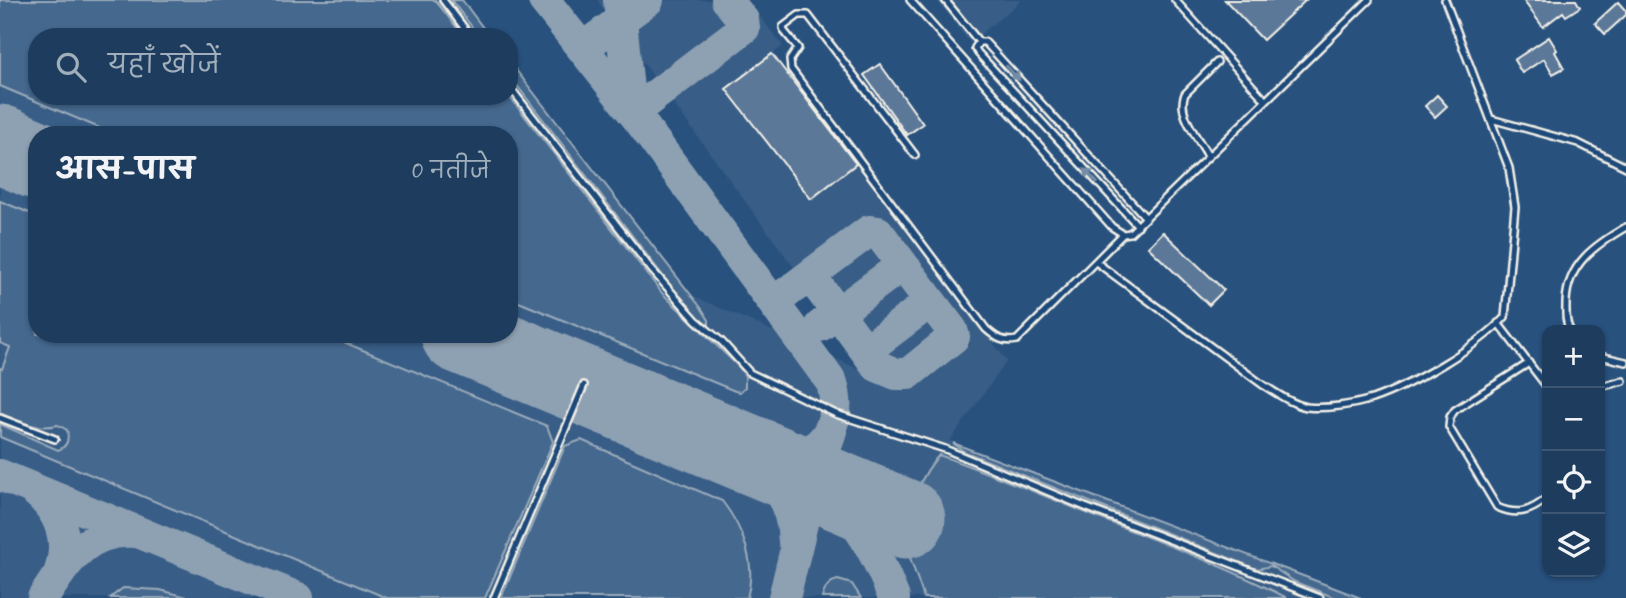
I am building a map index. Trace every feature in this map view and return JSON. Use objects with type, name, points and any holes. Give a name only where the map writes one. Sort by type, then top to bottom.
[{"type":"lane","points":[[443,0],[464,28]]},
{"type":"lane","points":[[910,0],[1112,227],[1123,234]]},
{"type":"lane","points":[[945,0],[979,41],[985,42],[1146,218]]},
{"type":"lane","points":[[1175,0],[1265,100]]},
{"type":"lane","points":[[915,155],[808,15],[799,15],[783,27],[798,48],[790,60],[791,69],[986,329],[1007,342],[1017,340],[1123,234],[1130,233],[1138,226],[1369,0]]},
{"type":"lane","points":[[1096,262],[1263,385],[1292,402],[1307,407],[1358,402],[1392,391],[1459,353],[1506,317],[1515,207],[1509,168],[1445,0]]},
{"type":"lane","points":[[979,41],[975,48],[978,53],[1138,226]]},
{"type":"lane","points":[[1208,156],[1186,117],[1182,100],[1217,62]]},
{"type":"lane","points":[[518,98],[651,270],[696,320],[722,342],[750,373],[836,414],[945,449],[1315,597]]},
{"type":"lane","points":[[1491,119],[1578,143],[1626,167]]},
{"type":"lane","points":[[1567,325],[1566,295],[1575,267],[1599,243],[1626,227]]},
{"type":"lane","points":[[1498,323],[1542,380]]},
{"type":"lane","points":[[1605,357],[1626,362]]},
{"type":"lane","points":[[1529,363],[1455,410],[1448,427],[1497,507],[1509,512],[1523,512],[1535,509],[1542,503]]},
{"type":"lane","points":[[1605,386],[1623,381]]},
{"type":"lane","points":[[494,598],[584,385]]},
{"type":"lane","points":[[0,418],[55,439]]},
{"type":"shaded area","points":[[0,0],[462,0],[483,28],[28,28],[28,105],[518,105],[518,73],[691,295],[873,375],[597,0],[747,0],[783,46],[727,89],[810,198],[856,164],[1007,361],[950,441],[1361,598],[0,598]]},
{"type":"shaded area","points":[[0,0],[435,0],[457,28],[28,28],[28,98],[0,86]]},
{"type":"shaded area","points":[[451,0],[462,0],[483,28],[473,28]]},
{"type":"shaded area","points":[[937,0],[1022,0],[970,43]]},
{"type":"shaded area","points":[[518,73],[702,309],[709,325],[700,319],[670,285],[518,87]]},
{"type":"shaded area","points":[[45,105],[516,105],[662,293],[739,367],[745,376],[745,387],[740,392],[735,391],[518,302],[518,126],[95,126]]},
{"type":"shaded area","points":[[0,201],[28,212],[28,343],[346,343],[547,426],[553,442],[485,598],[387,598],[0,437],[0,424],[58,450],[65,445],[68,436],[67,430],[58,425],[35,426],[0,413],[0,368],[2,369],[10,347],[0,343]]},
{"type":"shaded area","points":[[581,440],[722,501],[736,523],[746,547],[750,572],[747,598],[501,598],[565,446]]},
{"type":"shaded area","points":[[953,443],[1361,598],[1336,598],[1295,582],[1271,566],[1257,569],[963,451]]},
{"type":"shaded area","points":[[939,455],[1190,554],[1287,598],[924,598],[908,552],[896,547],[919,487]]},
{"type":"shaded area","points":[[838,580],[852,584],[861,598],[822,598],[827,586]]},
{"type":"shaded area","points":[[123,588],[160,590],[191,598],[110,598]]},
{"type":"building","points":[[1225,0],[1306,0],[1263,40]]},
{"type":"building","points":[[1523,0],[1576,0],[1580,7],[1566,16],[1563,12],[1543,27]]},
{"type":"building","points":[[1618,2],[1626,15],[1605,34],[1595,23]]},
{"type":"building","points":[[1549,37],[1564,68],[1553,74],[1544,59],[1522,73],[1514,60]]},
{"type":"building","points":[[772,54],[856,164],[811,199],[726,89]]},
{"type":"building","points":[[880,64],[923,124],[907,135],[864,75]]},
{"type":"building","points":[[1437,95],[1447,106],[1435,117],[1425,106]]},
{"type":"building","points":[[1163,232],[1224,290],[1209,305],[1148,247]]},
{"type":"taxiway","points":[[544,0],[639,120],[832,383],[835,411],[827,434],[820,443],[797,456],[782,458],[765,457],[739,450]]},
{"type":"taxiway","points":[[619,0],[629,99],[633,110]]},
{"type":"taxiway","points":[[576,41],[588,44],[648,0]]},
{"type":"taxiway","points":[[639,120],[640,107],[744,28],[743,20],[727,0]]},
{"type":"taxiway","points":[[771,297],[781,297],[869,231],[878,232],[952,330],[954,337],[908,374],[896,374],[877,366],[817,285],[809,281],[802,283]]},
{"type":"taxiway","points":[[820,326],[897,269],[904,268],[908,271]]},
{"type":"taxiway","points":[[860,343],[873,345],[922,308],[927,301],[925,294]]},
{"type":"taxiway","points":[[784,598],[807,503],[831,431]]},
{"type":"taxiway","points":[[741,453],[763,470],[779,491],[790,515],[794,542]]},
{"type":"taxiway","points":[[0,475],[298,598]]},
{"type":"taxiway","points":[[798,475],[833,500],[858,527],[877,559],[894,598]]},
{"type":"taxiway","points":[[34,490],[51,508],[61,528],[64,550],[59,574]]},
{"type":"taxiway","points":[[43,598],[70,560],[91,542],[118,532],[135,532]]},
{"type":"runway","points":[[0,144],[28,156]]},
{"type":"runway","points":[[482,343],[906,519]]}]
